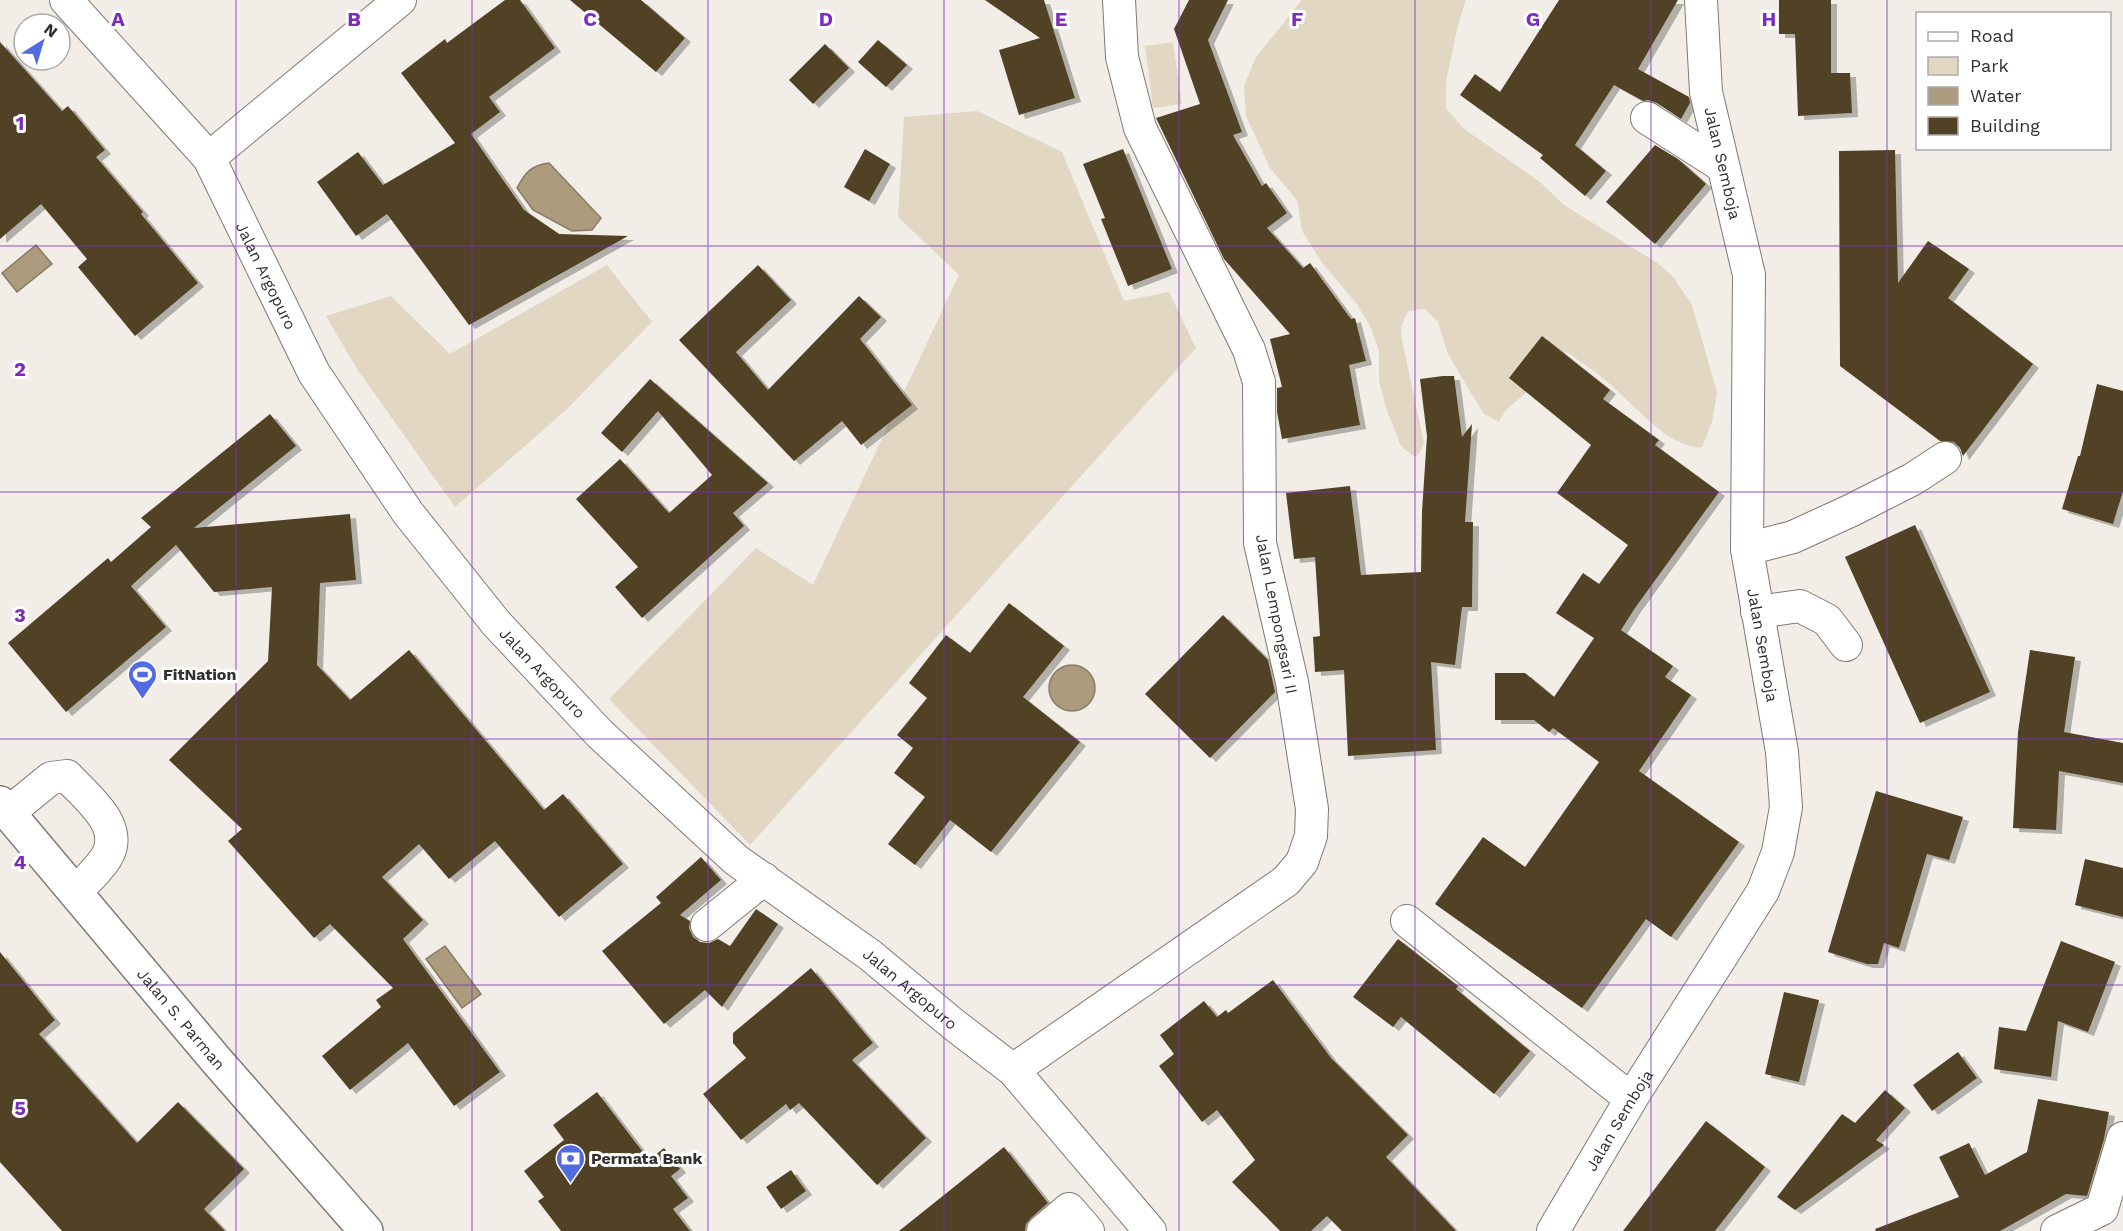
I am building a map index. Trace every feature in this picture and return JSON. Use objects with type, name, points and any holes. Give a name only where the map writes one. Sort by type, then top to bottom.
[{"type":"highway","name":"Jalan S. Parman","points":[[4,808],[216,1060],[366,1231]]},
{"type":"street","name":"Jalan Argopuro","points":[[66,0],[209,158],[314,373],[408,513],[496,623],[600,734],[736,860],[870,955],[1013,1070],[1137,1227]]},
{"type":"street","points":[[209,158],[400,0]]},
{"type":"street","name":"Jalan Lempongsari II","points":[[1013,1070],[1286,881],[1302,862],[1311,836],[1312,809],[1292,682],[1260,543],[1260,382],[1249,350],[1140,128],[1122,57],[1119,0]]},
{"type":"street","name":"Jalan Semboja","points":[[1553,1231],[1631,1100],[1763,891],[1778,852],[1786,807],[1782,752],[1747,549],[1749,275],[1706,92],[1701,0]]},
{"type":"street","points":[[1647,118],[1722,166]]},
{"type":"street","points":[[1747,549],[1793,537],[1852,510],[1913,479],[1945,458]]},
{"type":"street","points":[[1757,612],[1800,606],[1827,620],[1846,645]]},
{"type":"street","points":[[4,808],[51,778],[67,776],[107,820],[112,834],[108,856],[75,893]]},
{"type":"street","points":[[707,925],[764,879]]},
{"type":"street","points":[[1407,921],[1631,1100]]},
{"type":"street","points":[[2056,1231],[2106,1220],[2123,1138]]},
{"type":"street","points":[[1042,1231],[1079,1220]]},
{"type":"green space","points":[[1302,0],[1466,0],[1458,25],[1446,82],[1446,108],[1463,128],[1540,182],[1564,205],[1659,264],[1674,278],[1692,305],[1717,392],[1712,422],[1702,447],[1690,446],[1666,434],[1607,381],[1567,352],[1506,410],[1499,422],[1484,414],[1448,354],[1438,322],[1425,309],[1408,311],[1401,327],[1424,443],[1416,456],[1404,449],[1386,408],[1379,381],[1379,351],[1371,328],[1357,304],[1323,264],[1302,231],[1297,200],[1270,168],[1246,116],[1244,86],[1256,57]]},
{"type":"green space","points":[[1173,42],[1182,104],[1153,108],[1145,46]]},
{"type":"green space","points":[[977,111],[1062,152],[1124,301],[1169,292],[1196,348],[750,845],[609,699],[756,548],[813,585],[959,275],[898,217],[904,117]]},
{"type":"green space","points":[[607,265],[652,322],[566,410],[455,507],[357,369],[326,316],[391,296],[450,354]]},
{"type":"water","points":[[549,163],[601,218],[592,230],[572,231],[533,210],[517,188],[529,171]]},
{"type":"water","points":[[36,245],[52,264],[17,292],[2,273]]},
{"type":"water","points":[[1072,665],[1088,672],[1095,688],[1088,704],[1072,711],[1056,704],[1049,688],[1056,672]]},
{"type":"water","points":[[445,946],[481,994],[462,1008],[426,959]]},
{"type":"building","points":[[505,0],[520,0],[555,48],[489,97],[500,112],[471,134],[524,210],[559,234],[628,236],[469,325],[387,214],[356,236],[317,182],[358,152],[383,185],[455,143],[401,73],[445,39],[447,43]]},
{"type":"building","points":[[570,0],[641,0],[685,38],[656,72]]},
{"type":"building","points":[[985,0],[1044,0],[1075,98],[1019,115],[999,50],[1040,38]]},
{"type":"building","points":[[1189,0],[1228,0],[1208,40],[1242,132],[1233,135],[1262,186],[1266,183],[1287,213],[1267,228],[1303,268],[1310,263],[1351,319],[1355,318],[1366,361],[1349,365],[1360,425],[1282,439],[1277,412],[1277,388],[1282,387],[1270,339],[1290,334],[1224,259],[1156,118],[1200,104],[1174,29]]},
{"type":"building","points":[[1559,0],[1678,0],[1638,69],[1689,97],[1690,103],[1681,119],[1657,103],[1643,101],[1614,85],[1575,145],[1606,171],[1585,196],[1540,158],[1543,155],[1460,95],[1475,74],[1500,92]]},
{"type":"building","points":[[1779,0],[1831,0],[1831,73],[1850,73],[1852,113],[1798,116],[1795,34],[1779,34]]},
{"type":"building","points":[[878,40],[907,65],[886,87],[858,62]]},
{"type":"building","points":[[0,42],[12,55],[12,72],[27,72],[62,111],[68,106],[105,150],[96,157],[143,212],[141,214],[198,283],[135,336],[78,267],[87,259],[41,204],[0,239]]},
{"type":"building","points":[[825,44],[849,68],[813,104],[789,80]]},
{"type":"building","points":[[1655,145],[1678,159],[1706,184],[1655,244],[1606,202]]},
{"type":"building","points":[[865,149],[890,164],[869,201],[844,187]]},
{"type":"building","points":[[1123,149],[1172,269],[1128,286],[1101,219],[1105,218],[1083,164]]},
{"type":"building","points":[[1895,150],[1898,283],[1928,241],[1969,269],[1948,298],[2033,364],[1963,456],[1960,448],[1954,442],[1940,441],[1840,366],[1839,151]]},
{"type":"building","points":[[758,265],[791,300],[736,352],[768,390],[859,296],[881,317],[860,339],[912,405],[861,445],[842,421],[794,461],[679,340]]},
{"type":"building","points":[[1542,336],[1610,390],[1603,399],[1659,440],[1655,445],[1719,492],[1621,630],[1673,666],[1665,677],[1691,695],[1639,771],[1739,842],[1671,937],[1646,919],[1582,1008],[1435,904],[1483,837],[1525,867],[1599,762],[1553,728],[1549,732],[1534,720],[1495,720],[1495,673],[1525,673],[1554,697],[1594,638],[1556,613],[1583,573],[1599,584],[1628,545],[1557,493],[1591,445],[1509,378]]},
{"type":"building","points":[[1454,376],[1462,437],[1472,424],[1465,522],[1473,522],[1472,607],[1462,607],[1455,665],[1431,662],[1436,750],[1348,756],[1344,670],[1315,672],[1313,637],[1320,636],[1315,557],[1294,559],[1286,493],[1350,486],[1361,575],[1421,572],[1427,436],[1420,379]]},
{"type":"building","points":[[650,379],[768,483],[733,513],[744,526],[642,618],[615,587],[638,567],[576,499],[620,459],[669,513],[712,475],[658,411],[622,452],[601,433]]},
{"type":"building","points":[[2097,384],[2123,391],[2123,491],[2113,524],[2062,509],[2078,456],[2080,456]]},
{"type":"building","points":[[270,414],[296,446],[194,528],[350,514],[356,580],[320,583],[317,665],[350,700],[409,650],[544,810],[563,794],[623,864],[559,917],[495,841],[449,879],[419,844],[382,877],[423,920],[403,939],[500,1072],[454,1106],[408,1043],[350,1090],[322,1056],[381,1007],[376,1000],[393,988],[330,924],[314,938],[228,841],[242,829],[169,760],[268,661],[272,587],[214,592],[176,545],[131,586],[166,627],[66,712],[8,643],[108,558],[111,562],[151,527],[141,518]]},
{"type":"building","points":[[1915,525],[1990,692],[1920,723],[1845,557]]},
{"type":"building","points":[[1009,603],[1064,646],[1023,697],[1080,742],[991,852],[950,820],[915,865],[888,844],[925,797],[894,773],[913,748],[897,735],[927,698],[909,683],[946,635],[970,653]]},
{"type":"building","points":[[1223,615],[1268,660],[1275,692],[1210,758],[1145,694]]},
{"type":"building","points":[[2030,650],[2075,657],[2064,732],[2123,743],[2123,783],[2059,771],[2056,830],[2013,828],[2018,732]]},
{"type":"building","points":[[1876,791],[1963,817],[1949,860],[1927,854],[1899,948],[1884,943],[1878,964],[1867,964],[1828,952]]},
{"type":"building","points":[[701,857],[721,880],[680,915],[690,921],[689,928],[693,937],[700,942],[709,943],[718,939],[730,946],[756,909],[778,924],[722,1007],[705,990],[664,1024],[602,951],[661,903],[656,897]]},
{"type":"building","points":[[2085,859],[2123,868],[2123,917],[2075,905]]},
{"type":"building","points":[[1398,939],[1458,986],[1456,989],[1530,1051],[1494,1094],[1401,1017],[1393,1027],[1353,997]]},
{"type":"building","points":[[2061,941],[2115,962],[2088,1032],[2058,1021],[2051,1077],[1994,1069],[1999,1027],[2026,1031]]},
{"type":"building","points":[[0,952],[55,1020],[39,1034],[137,1143],[178,1102],[244,1169],[204,1209],[225,1231],[62,1231],[0,1162]]},
{"type":"building","points":[[811,968],[873,1043],[852,1060],[926,1138],[877,1185],[799,1103],[790,1110],[786,1104],[741,1140],[703,1094],[746,1058],[733,1043],[733,1033]]},
{"type":"building","points":[[1273,980],[1331,1058],[1408,1135],[1386,1157],[1456,1231],[1342,1231],[1327,1216],[1311,1231],[1280,1231],[1232,1182],[1255,1160],[1217,1110],[1202,1122],[1159,1066],[1174,1054],[1160,1035],[1204,1001],[1217,1017],[1226,1010],[1228,1013]]},
{"type":"building","points":[[1784,992],[1819,1000],[1799,1082],[1765,1074]]},
{"type":"building","points":[[1958,1052],[1977,1078],[1932,1111],[1913,1085]]},
{"type":"building","points":[[1885,1090],[1905,1108],[1876,1140],[1884,1145],[1795,1210],[1777,1197],[1842,1114],[1855,1123]]},
{"type":"building","points":[[597,1092],[649,1160],[664,1148],[680,1169],[671,1176],[688,1198],[673,1209],[690,1231],[561,1231],[538,1201],[544,1197],[524,1171],[564,1140],[553,1125]]},
{"type":"building","points":[[2038,1099],[2109,1112],[2104,1139],[2087,1196],[2066,1194],[2000,1231],[1876,1231],[1875,1229],[1959,1197],[1939,1157],[1969,1143],[1985,1175],[2027,1152]]},
{"type":"building","points":[[1706,1121],[1765,1167],[1715,1231],[1623,1231]]},
{"type":"building","points":[[1004,1147],[1048,1203],[1026,1224],[1025,1231],[899,1231]]},
{"type":"building","points":[[791,1170],[806,1191],[781,1209],[766,1187]]},
{"type":"place","name":"FitNation","points":[[142,700]]},
{"type":"place","name":"Permata Bank","points":[[570,1184]]}]
